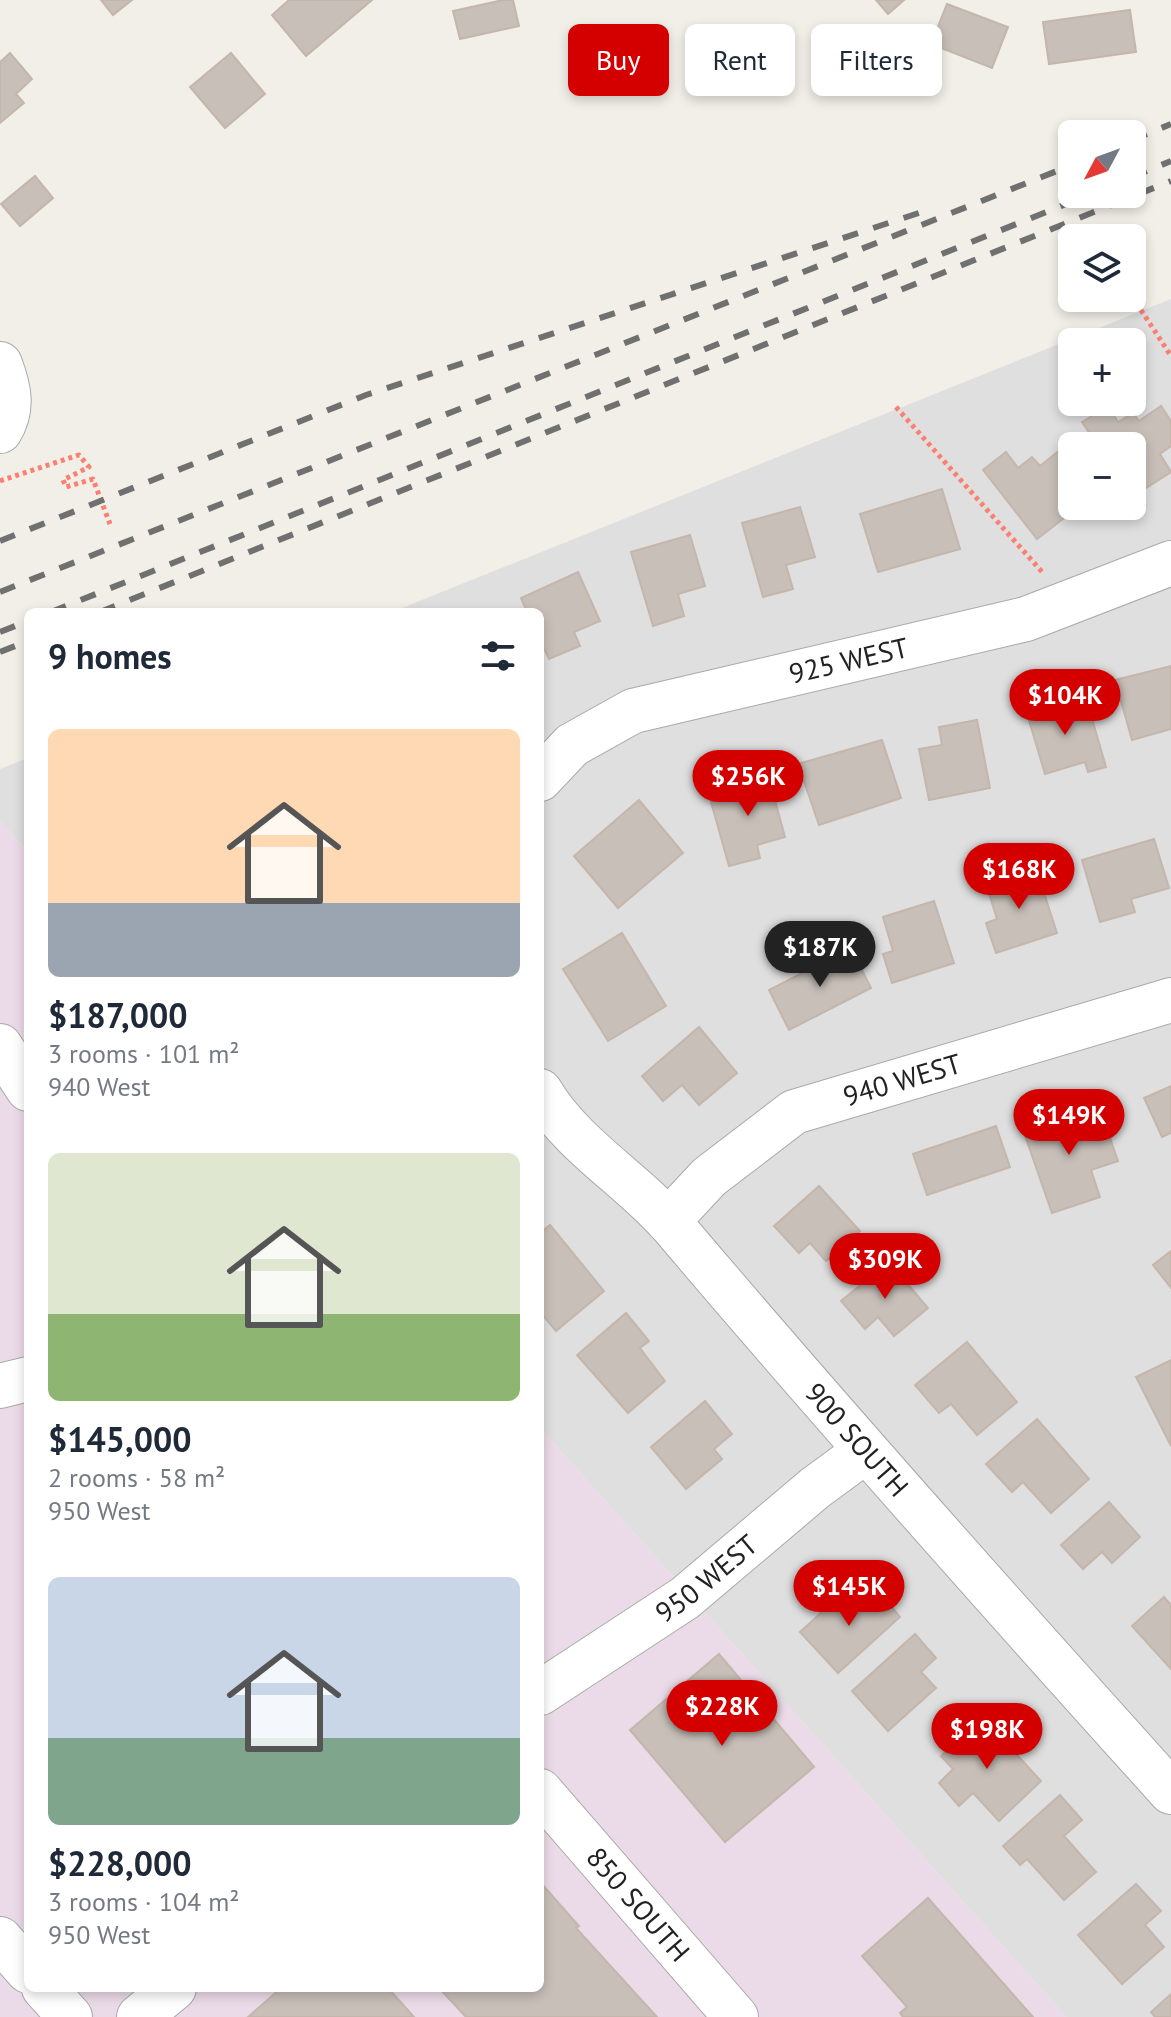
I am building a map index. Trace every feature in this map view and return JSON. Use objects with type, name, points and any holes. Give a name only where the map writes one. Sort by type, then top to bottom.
[{"type":"street","points":[[0,364],[10,393],[8,418],[0,431]]},
{"type":"street","name":"925 WEST","points":[[544,775],[572,745],[633,711],[1026,619],[1171,563]]},
{"type":"street","name":"940 WEST","points":[[668,1221],[709,1177],[794,1112],[1171,1000]]},
{"type":"street","points":[[0,1046],[24,1083]]},
{"type":"street","name":"900 SOUTH","points":[[544,1098],[554,1115],[668,1221],[864,1452],[1171,1792]]},
{"type":"street","points":[[0,1386],[24,1380]]},
{"type":"street","name":"950 WEST","points":[[544,1690],[685,1598],[815,1488],[864,1452]]},
{"type":"street","name":"850 SOUTH","points":[[544,1796],[736,2017]]},
{"type":"street","points":[[0,1939],[24,1966]]},
{"type":"street","points":[[48,1992],[70,2017]]},
{"type":"street","points":[[139,2017],[169,1992]]},
{"type":"path","points":[[1142,312],[1171,356]]},
{"type":"path","points":[[896,407],[1043,574]]},
{"type":"path","points":[[0,481],[79,455],[89,467],[63,480],[66,487],[93,479],[110,524]]},
{"type":"shaded area","points":[[1171,299],[1171,2017],[1066,2017],[544,1432],[544,608],[402,608],[1058,344],[1058,416],[1146,416],[1146,328],[1099,328],[1146,312],[1146,309]]},
{"type":"shaded area","points":[[24,760],[24,848],[0,821],[0,769]]},
{"type":"shaded area","points":[[0,821],[24,848],[24,1992],[544,1992],[544,1432],[1066,2017],[0,2017]]},
{"type":"building","points":[[101,0],[132,0],[113,15]]},
{"type":"building","points":[[289,0],[372,0],[306,56],[272,15]]},
{"type":"building","points":[[513,0],[519,26],[460,39],[453,11]]},
{"type":"building","points":[[876,0],[904,0],[888,14]]},
{"type":"building","points":[[947,4],[1008,27],[992,68],[942,48],[942,24],[939,24]]},
{"type":"building","points":[[1130,10],[1136,52],[1049,64],[1043,22]]},
{"type":"building","points":[[10,53],[32,79],[16,94],[24,103],[0,123],[0,62]]},
{"type":"building","points":[[231,53],[265,94],[225,128],[190,87]]},
{"type":"building","points":[[35,176],[53,198],[20,226],[1,204]]},
{"type":"building","points":[[1161,406],[1171,421],[1171,446],[1160,454],[1171,472],[1146,488],[1146,432],[1089,432],[1082,422],[1092,416],[1114,416],[1118,422],[1135,416],[1139,421]]},
{"type":"building","points":[[1006,452],[1018,468],[1032,457],[1040,466],[1058,452],[1058,520],[1061,520],[1037,539],[983,470]]},
{"type":"building","points":[[942,489],[960,549],[878,572],[860,514]]},
{"type":"building","points":[[800,507],[815,557],[786,565],[793,589],[763,597],[742,523]]},
{"type":"building","points":[[690,535],[705,586],[678,594],[684,616],[653,626],[631,552]]},
{"type":"building","points":[[578,572],[600,621],[574,632],[580,646],[549,659],[544,648],[544,608],[525,608],[521,598]]},
{"type":"building","points":[[1171,666],[1171,729],[1132,740],[1115,680]]},
{"type":"building","points":[[1059,697],[1063,712],[1088,705],[1106,767],[1088,772],[1085,762],[1045,774],[1025,707]]},
{"type":"building","points":[[977,720],[990,788],[929,800],[919,749],[942,745],[939,727]]},
{"type":"building","points":[[882,740],[901,798],[819,825],[798,764]]},
{"type":"building","points":[[767,771],[785,837],[757,845],[760,858],[729,866],[711,802],[735,796],[731,780]]},
{"type":"building","points":[[639,800],[683,853],[618,908],[574,856]]},
{"type":"building","points":[[1154,839],[1169,888],[1131,899],[1135,912],[1100,922],[1082,860]]},
{"type":"building","points":[[1036,868],[1057,933],[996,953],[986,923],[997,919],[986,884]]},
{"type":"building","points":[[934,901],[954,963],[892,983],[883,954],[893,951],[883,917]]},
{"type":"building","points":[[622,933],[666,1006],[608,1041],[563,969]]},
{"type":"building","points":[[851,948],[871,988],[789,1030],[769,990]]},
{"type":"building","points":[[699,1027],[737,1073],[699,1105],[682,1085],[663,1101],[642,1076]]},
{"type":"building","points":[[1171,1086],[1171,1133],[1162,1137],[1144,1098]]},
{"type":"building","points":[[1063,1109],[1068,1125],[1102,1114],[1118,1161],[1091,1170],[1100,1197],[1052,1213],[1021,1124]]},
{"type":"building","points":[[996,1126],[1010,1167],[927,1195],[913,1154]]},
{"type":"building","points":[[819,1186],[860,1231],[826,1261],[810,1243],[799,1253],[774,1226]]},
{"type":"building","points":[[550,1225],[604,1291],[556,1331],[544,1317],[544,1230]]},
{"type":"building","points":[[1171,1251],[1171,1288],[1153,1265]]},
{"type":"building","points":[[889,1262],[928,1308],[894,1336],[878,1317],[865,1329],[841,1301]]},
{"type":"building","points":[[626,1313],[649,1341],[640,1348],[665,1381],[628,1413],[577,1355]]},
{"type":"building","points":[[967,1342],[1017,1402],[977,1435],[951,1404],[939,1413],[915,1385]]},
{"type":"building","points":[[1171,1360],[1171,1446],[1136,1377]]},
{"type":"building","points":[[705,1401],[732,1434],[714,1449],[722,1459],[686,1489],[651,1447]]},
{"type":"building","points":[[1037,1419],[1089,1479],[1051,1513],[1023,1482],[1012,1492],[986,1464]]},
{"type":"building","points":[[1109,1502],[1140,1537],[1112,1563],[1102,1552],[1083,1569],[1061,1545]]},
{"type":"building","points":[[847,1589],[862,1606],[878,1591],[900,1617],[838,1673],[800,1632]]},
{"type":"building","points":[[1164,1597],[1171,1605],[1171,1669],[1132,1626]]},
{"type":"building","points":[[915,1634],[936,1658],[921,1672],[936,1688],[888,1731],[852,1691]]},
{"type":"building","points":[[719,1654],[814,1767],[725,1842],[630,1730]]},
{"type":"building","points":[[983,1718],[1041,1781],[999,1821],[973,1793],[959,1806],[939,1783],[953,1769],[941,1756]]},
{"type":"building","points":[[1060,1795],[1082,1820],[1064,1836],[1096,1872],[1064,1900],[1027,1859],[1020,1865],[1003,1846]]},
{"type":"building","points":[[1136,1884],[1161,1911],[1145,1925],[1164,1947],[1122,1984],[1078,1935]]},
{"type":"building","points":[[544,1887],[579,1926],[576,1928],[657,2017],[466,2017],[443,1992],[544,1992]]},
{"type":"building","points":[[928,1898],[1033,2017],[903,2017],[900,2013],[907,2007],[862,1956]]},
{"type":"building","points":[[276,1992],[392,1992],[414,2017],[248,2017]]},
{"type":"building","points":[[1171,1994],[1171,2017],[1155,2017],[1151,2012]]},
{"type":"railway","points":[[1146,134],[1171,124]]},
{"type":"railway","points":[[1146,171],[1171,161]]},
{"type":"railway","points":[[0,592],[1058,171]]},
{"type":"railway","points":[[110,608],[1171,181]]},
{"type":"railway","points":[[61,608],[1058,207]]},
{"type":"railway","points":[[0,541],[366,395],[934,208]]},
{"type":"railway","points":[[0,632],[24,623]]},
{"type":"railway","points":[[0,652],[24,643]]}]
